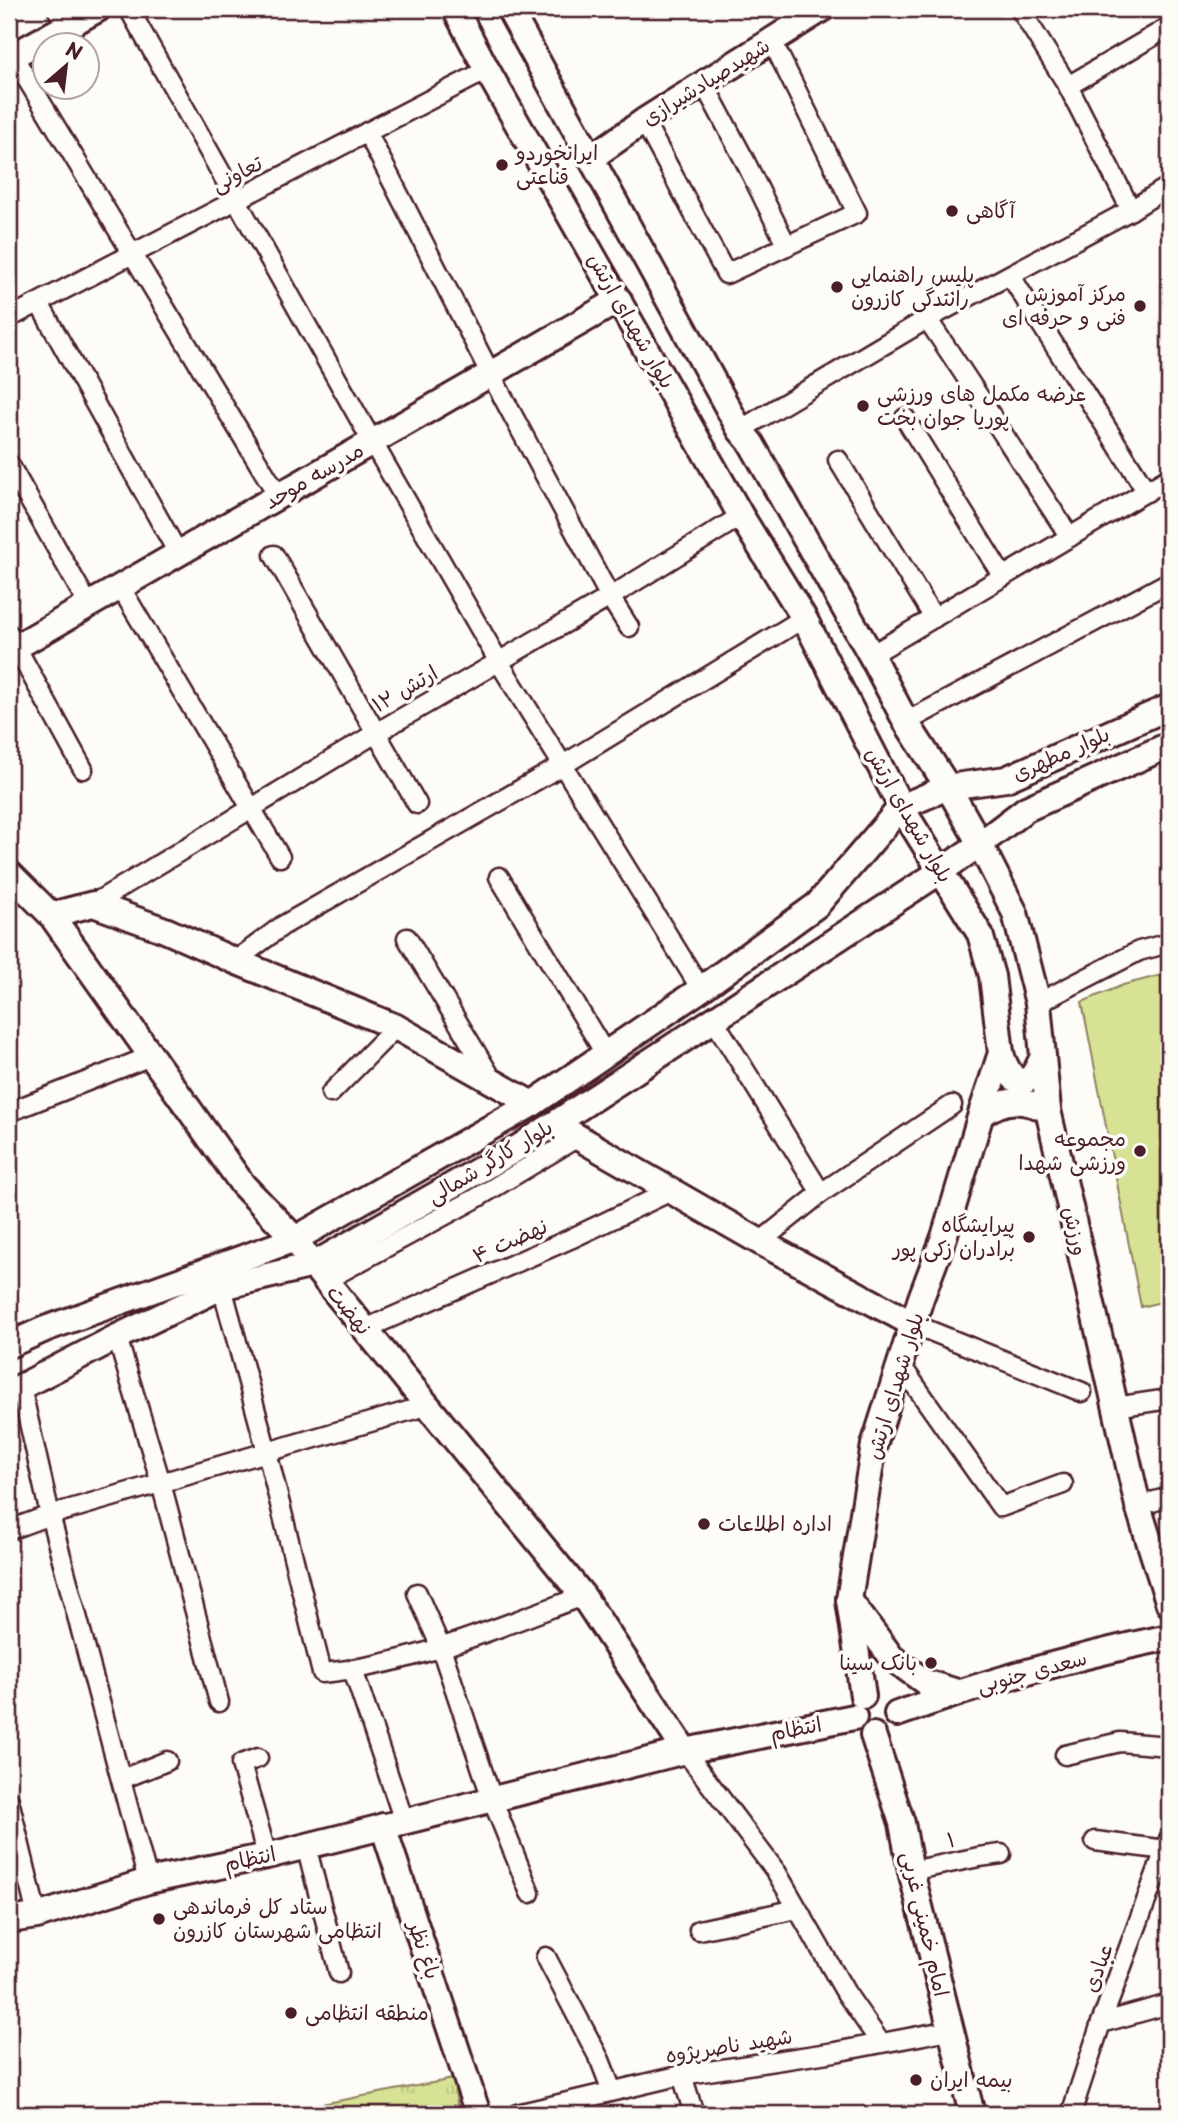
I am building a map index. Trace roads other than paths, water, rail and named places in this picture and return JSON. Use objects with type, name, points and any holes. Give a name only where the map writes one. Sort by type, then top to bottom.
[{"type":"main road","points":[[11,57],[62,17],[98,9]]},
{"type":"main road","name":"بلوار شهدای ارتش","points":[[455,9],[741,516],[804,618],[901,807],[979,934],[992,976],[1001,1053],[944,1237],[874,1445],[849,1600],[859,1707]]},
{"type":"main road","name":"بلوار شهدای ارتش","points":[[509,9],[740,430],[751,443],[906,722],[948,787]]},
{"type":"main road","name":"شهیدصیادشیرازی","points":[[591,158],[644,121],[822,9]]},
{"type":"main road","name":"مدرسه موحد","points":[[11,644],[121,588],[619,300]]},
{"type":"main road","name":"بلوار مطهری","points":[[901,807],[948,787],[1006,779],[1169,707]]},
{"type":"main road","name":"بلوار مطهری","points":[[941,871],[1026,809],[1169,745]]},
{"type":"main road","name":"ورزش","points":[[948,787],[1015,913],[1038,1003],[1048,1110],[1138,1506],[1168,1603],[1139,1643]]},
{"type":"main road","name":"بلوار کارگر شمالی","points":[[9,1345],[45,1329],[295,1239],[532,1104],[701,989],[817,905],[901,807]]},
{"type":"main road","name":"بلوار کارگر شمالی","points":[[15,1390],[222,1287],[320,1273],[555,1124],[941,871]]},
{"type":"main road","name":"نهضت","points":[[9,873],[51,915],[243,1185],[295,1239],[583,1596],[685,1751]]},
{"type":"main road","points":[[51,915],[93,904],[165,930],[396,1027],[532,1104]]},
{"type":"main road","points":[[1001,1053],[1005,1069],[1018,1080],[1032,1077],[1042,1057]]},
{"type":"main road","points":[[981,1114],[996,1105],[1014,1101],[1032,1103],[1048,1110]]},
{"type":"main road","points":[[555,1124],[760,1242],[913,1324]]},
{"type":"main road","points":[[849,1600],[892,1658],[925,1682],[957,1692]]},
{"type":"main road","name":"سعدی جنوبی","points":[[897,1714],[1020,1673],[1169,1637]]},
{"type":"main road","points":[[870,1693],[886,1695],[892,1700],[897,1714],[890,1730],[885,1733],[873,1735],[860,1729],[859,1707],[870,1693]]},
{"type":"main road","name":"انتظام","points":[[9,1920],[37,1916],[148,1881],[267,1856],[859,1707]]},
{"type":"main road","name":"امام خمینی غربی","points":[[873,1735],[902,1823],[911,1871],[972,2114]]},
{"type":"main road","name":"باغ نظر","points":[[393,1824],[478,2114]]},
{"type":"street","points":[[129,9],[499,662],[701,989]]},
{"type":"street","points":[[1024,10],[1068,86],[1131,210]]},
{"type":"street","points":[[1068,86],[1169,27]]},
{"type":"street","points":[[644,121],[726,274],[857,213],[772,41]]},
{"type":"street","points":[[11,57],[279,497]]},
{"type":"street","name":"تعاونی","points":[[9,318],[487,70]]},
{"type":"street","points":[[704,84],[787,246]]},
{"type":"street","points":[[367,132],[490,373],[610,597],[629,627]]},
{"type":"street","points":[[740,430],[927,320],[1131,210],[1169,186]]},
{"type":"street","points":[[1010,275],[1147,492]]},
{"type":"street","points":[[39,303],[178,555]]},
{"type":"street","points":[[927,320],[968,378],[1070,537]]},
{"type":"street","points":[[905,418],[1003,577]]},
{"type":"street","points":[[838,460],[934,618]]},
{"type":"street","points":[[9,464],[88,604]]},
{"type":"street","points":[[871,656],[1169,478]]},
{"type":"street","name":"ارتش ۱۲","points":[[93,904],[376,733],[610,597],[741,516]]},
{"type":"street","points":[[274,555],[417,804]]},
{"type":"street","points":[[906,722],[1169,582]]},
{"type":"street","points":[[121,588],[280,857]]},
{"type":"street","points":[[235,961],[282,926],[563,765],[804,618]]},
{"type":"street","points":[[11,644],[83,769]]},
{"type":"street","points":[[499,877],[606,1055]]},
{"type":"street","points":[[407,938],[494,1082]]},
{"type":"street","points":[[1038,1003],[1139,951],[1169,943]]},
{"type":"street","points":[[714,1020],[821,1193]]},
{"type":"street","points":[[331,1093],[396,1027]]},
{"type":"street","points":[[9,1112],[152,1056]]},
{"type":"street","points":[[760,1242],[821,1193],[952,1105]]},
{"type":"street","points":[[320,1273],[475,1199],[578,1137]]},
{"type":"street","name":"نهضت ۴","points":[[365,1329],[570,1239],[671,1191]]},
{"type":"street","points":[[222,1287],[267,1452],[321,1673],[353,1670],[442,1648],[583,1596]]},
{"type":"street","points":[[913,1324],[1082,1392]]},
{"type":"street","points":[[117,1337],[160,1483],[219,1702]]},
{"type":"street","points":[[900,1364],[1002,1507],[1063,1483]]},
{"type":"street","points":[[15,1390],[148,1881]]},
{"type":"street","points":[[1115,1407],[1169,1399]]},
{"type":"street","points":[[9,1530],[50,1515],[429,1405]]},
{"type":"street","points":[[1138,1506],[1169,1497]]},
{"type":"street","points":[[417,1593],[442,1648],[492,1798],[530,1893]]},
{"type":"street","points":[[353,1670],[393,1824]]},
{"type":"street","points":[[1065,1755],[1121,1742],[1169,1746]]},
{"type":"street","points":[[685,1751],[777,1873],[846,1993],[880,2042]]},
{"type":"street","points":[[258,1758],[241,1763],[267,1856]]},
{"type":"street","points":[[122,1779],[167,1760]]},
{"type":"street","points":[[9,1800],[37,1916]]},
{"type":"street","points":[[1095,1841],[1168,1845]]},
{"type":"street","name":"عبادی","points":[[1071,2114],[1101,2023],[1168,1845]]},
{"type":"street","points":[[306,1846],[339,1973]]},
{"type":"street","name":"۱","points":[[911,1871],[1001,1854]]},
{"type":"street","points":[[699,1930],[797,1909]]},
{"type":"street","points":[[546,1957],[600,2060],[612,2091]]},
{"type":"street","points":[[1101,2023],[1169,2004]]},
{"type":"street","name":"شهید ناصرپژوه","points":[[517,2114],[577,2107],[612,2091],[681,2075],[835,2052],[950,2030]]},
{"type":"street","points":[[681,2075],[694,2114]]},
{"type":"place","name":"ایرانخوردو قناعتی","points":[[502,165]]},
{"type":"place","name":"آگاهی","points":[[952,211]]},
{"type":"place","name":"پلیس راهنمایی رانندگی کازرون","points":[[837,287]]},
{"type":"place","name":"مرکز آموزش فنی و حرفه ای","points":[[1140,306]]},
{"type":"place","name":"عرضه مکمل های ورزشی پوریا جوان بخت","points":[[863,406]]},
{"type":"place","name":"مجموعه ورزشی شهدا","points":[[1140,1151]]},
{"type":"place","name":"پیرایشگاه برادران زکی پور","points":[[1029,1237]]},
{"type":"place","name":"اداره اطلاعات","points":[[704,1524]]},
{"type":"place","name":"بانک سینا","points":[[931,1663]]},
{"type":"place","name":"ستاد کل فرماندهی انتظامی شهرستان کازرون","points":[[159,1919]]},
{"type":"place","name":"منطقه انتظامی","points":[[291,2013]]},
{"type":"place","name":"بیمه ایران","points":[[916,2080]]}]
